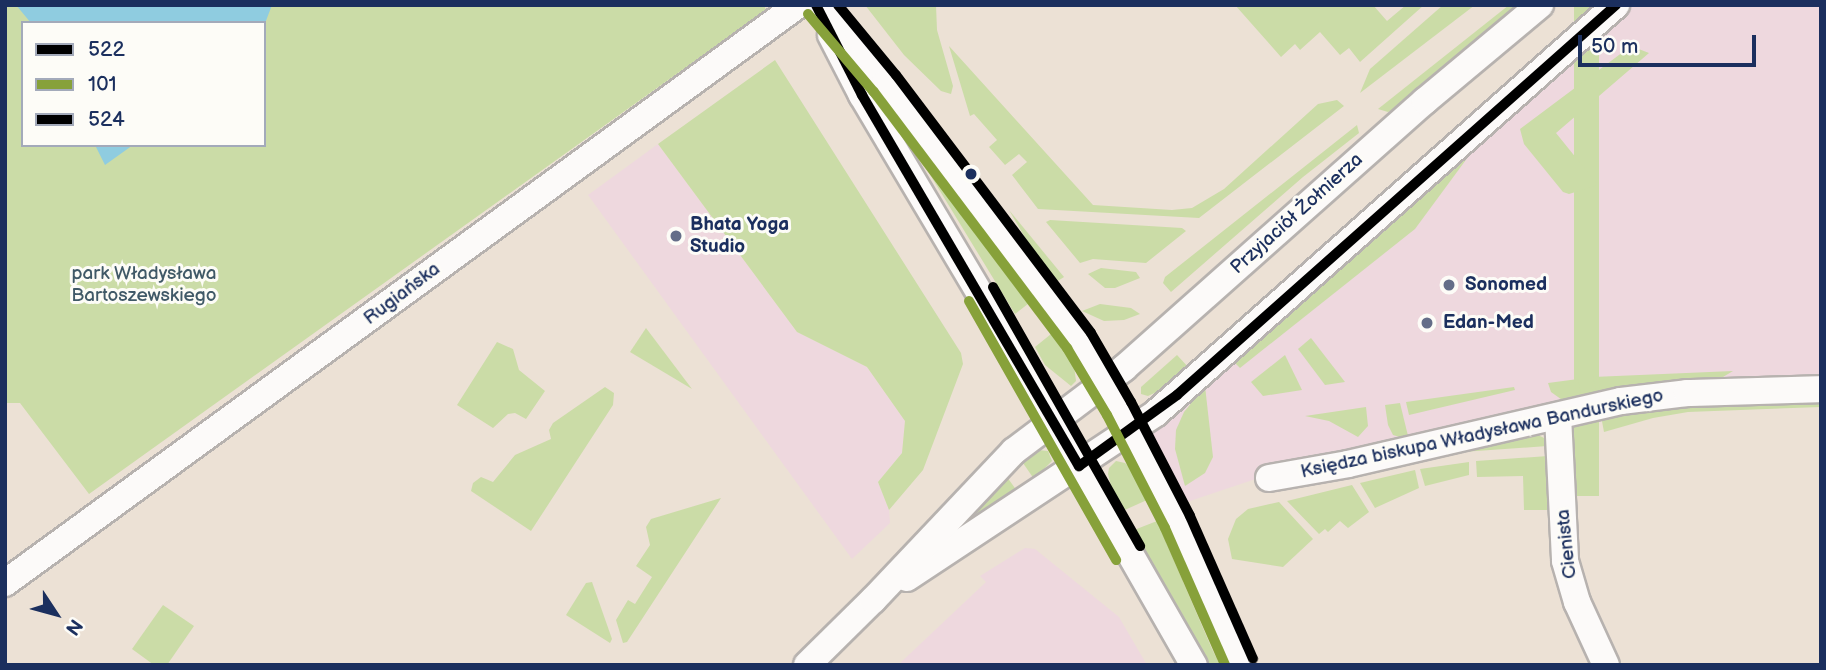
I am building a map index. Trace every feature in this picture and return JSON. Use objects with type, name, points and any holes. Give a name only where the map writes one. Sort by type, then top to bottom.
[{"type":"street","name":"Rugiańska","points":[[5,583],[798,5]]},
{"type":"street","points":[[818,5],[885,83],[1047,298],[1105,384],[1178,522],[1240,665]]},
{"type":"street","points":[[818,5],[862,95],[1194,665]]},
{"type":"street","name":"Przyjaciół Żołnierza","points":[[873,600],[995,468],[1053,421],[1105,384],[1406,118],[1540,5]]},
{"type":"street","points":[[807,665],[873,600],[1131,432],[1177,395],[1616,5]]},
{"type":"street","name":"Księdza biskupa Władysława Bandurskiego","points":[[1269,478],[1348,464],[1621,401],[1687,393],[1821,389]]},
{"type":"street","name":"Cienista","points":[[1558,416],[1565,561],[1577,602],[1606,665]]},
{"type":"shaded area","points":[[1628,5],[1821,5],[1821,383],[1297,465],[1178,505],[1140,434]]},
{"type":"shaded area","points":[[658,144],[797,332],[867,367],[905,421],[902,453],[878,482],[889,510],[890,523],[852,559],[588,195]]},
{"type":"shaded area","points":[[1025,548],[1035,549],[1119,617],[1147,665],[898,665],[986,582],[980,576]]},
{"type":"green space","name":"park Władysława Bartoszewskiego","points":[[5,5],[764,5],[766,10],[89,494],[20,403],[5,403]]},
{"type":"green space","points":[[813,5],[820,5],[941,181],[1033,300],[1015,314],[929,173]]},
{"type":"green space","points":[[865,5],[936,5],[937,30],[953,86],[951,94],[941,91],[904,55]]},
{"type":"green space","points":[[1235,5],[1373,5],[1387,21],[1406,5],[1424,5],[1360,62],[1349,48],[1340,55],[1320,32],[1300,50],[1295,44],[1281,57]]},
{"type":"green space","points":[[1443,5],[1475,5],[1360,93],[1370,69]]},
{"type":"green space","points":[[1509,5],[1517,5],[1417,92],[1388,112],[1378,109]]},
{"type":"green space","points":[[1574,5],[1599,5],[1599,496],[1574,496]]},
{"type":"green space","points":[[949,46],[1093,205],[1172,210],[1192,208],[1224,189],[1318,104],[1337,100],[1344,106],[1199,218],[1038,209],[1012,175],[1027,162],[1019,154],[1005,165],[989,147],[997,140],[974,114],[970,116]]},
{"type":"green space","points":[[1631,46],[1649,53],[1556,133],[1598,185],[1569,194],[1563,192],[1524,144],[1520,129]]},
{"type":"green space","points":[[775,60],[961,353],[963,364],[923,470],[889,510],[878,482],[902,453],[905,421],[867,367],[797,332],[658,144]]},
{"type":"green space","points":[[1357,125],[1359,133],[1303,177],[1171,292],[1163,283],[1165,277]]},
{"type":"green space","points":[[1471,153],[1415,229],[1240,368],[1233,361]]},
{"type":"green space","points":[[1009,210],[1064,277],[1053,284]]},
{"type":"green space","points":[[1050,220],[1182,228],[1186,231],[1146,263],[1093,259],[1080,263],[1046,222]]},
{"type":"green space","points":[[1101,268],[1136,272],[1140,278],[1115,288],[1105,288],[1088,274]]},
{"type":"green space","points":[[1100,304],[1131,308],[1140,314],[1124,320],[1104,321],[1082,311]]},
{"type":"green space","points":[[646,328],[692,389],[630,352]]},
{"type":"green space","points":[[1056,330],[1074,366],[1076,381],[1071,386],[1045,365],[1035,347]]},
{"type":"green space","points":[[1311,338],[1345,382],[1325,385],[1298,349]]},
{"type":"green space","points":[[497,342],[513,349],[519,370],[545,391],[526,419],[515,413],[508,414],[493,428],[457,405]]},
{"type":"green space","points":[[1177,355],[1189,368],[1163,389],[1148,396],[1141,394],[1141,387]]},
{"type":"green space","points":[[1285,355],[1302,390],[1263,396],[1251,382]]},
{"type":"green space","points":[[1733,371],[1718,380],[1597,395],[1593,377]]},
{"type":"green space","points":[[1578,379],[1582,399],[1565,402],[1551,392],[1548,383]]},
{"type":"green space","points":[[1205,386],[1213,457],[1205,473],[1185,486],[1175,449],[1176,430],[1184,412]]},
{"type":"green space","points":[[605,387],[614,393],[613,405],[531,531],[471,491],[473,483],[481,477],[493,482],[515,455],[551,439],[549,430],[553,423]]},
{"type":"green space","points":[[1514,387],[1515,390],[1409,415],[1406,402]]},
{"type":"green space","points":[[1821,400],[1821,407],[1688,412],[1653,418],[1604,432],[1601,416],[1644,408]]},
{"type":"green space","points":[[1400,403],[1409,440],[1393,435],[1388,425],[1385,405]]},
{"type":"green space","points":[[1366,407],[1368,426],[1358,437],[1329,421],[1305,416]]},
{"type":"green space","points":[[1536,434],[1548,440],[1547,446],[1448,453]]},
{"type":"green space","points":[[1038,450],[1048,451],[1052,461],[1034,479],[1023,463]]},
{"type":"green space","points":[[1548,456],[1548,510],[1524,510],[1523,476],[1477,477],[1476,461]]},
{"type":"green space","points":[[1116,461],[1125,463],[1134,471],[1147,500],[1118,513],[1108,474],[1109,468]]},
{"type":"green space","points":[[1469,462],[1469,475],[1425,486],[1420,469]]},
{"type":"green space","points":[[1415,470],[1419,488],[1375,508],[1360,483]]},
{"type":"green space","points":[[1007,477],[1017,491],[947,537]]},
{"type":"green space","points":[[1352,485],[1369,512],[1348,528],[1340,521],[1328,532],[1325,529],[1319,534],[1287,501]]},
{"type":"green space","points":[[721,498],[627,642],[623,643],[616,620],[628,600],[635,604],[652,577],[636,566],[650,545],[646,527],[651,519]]},
{"type":"green space","points":[[1279,502],[1313,539],[1283,567],[1232,559],[1228,539],[1236,519],[1248,509]]},
{"type":"green space","points":[[1157,521],[1220,665],[1209,665],[1129,532]]},
{"type":"green space","points":[[592,582],[612,639],[610,643],[566,615],[586,583]]},
{"type":"green space","points":[[163,605],[194,626],[167,665],[154,665],[132,649]]},
{"type":"water","points":[[16,5],[272,5],[266,21],[29,21]]},
{"type":"water","points":[[96,147],[130,147],[105,165]]},
{"type":"transit line","name":"522","points":[[816,5],[862,95],[1079,466]]},
{"type":"transit line","name":"524","points":[[838,5],[896,75],[1091,333],[1131,402],[1190,516],[1253,659]]},
{"type":"transit line","name":"522","points":[[1079,466],[1177,395],[1616,5]]},
{"type":"transit line","name":"101","points":[[808,14],[874,92],[1067,348],[1107,415],[1165,528],[1225,665]]},
{"type":"transit line","name":"524","points":[[993,287],[1140,546]]},
{"type":"transit line","name":"101","points":[[969,301],[1116,560]]},
{"type":"place","name":"Bhata Yoga Studio","points":[[676,236]]},
{"type":"place","name":"Sonomed","points":[[1449,285]]},
{"type":"place","name":"Edan-Med","points":[[1427,323]]}]
